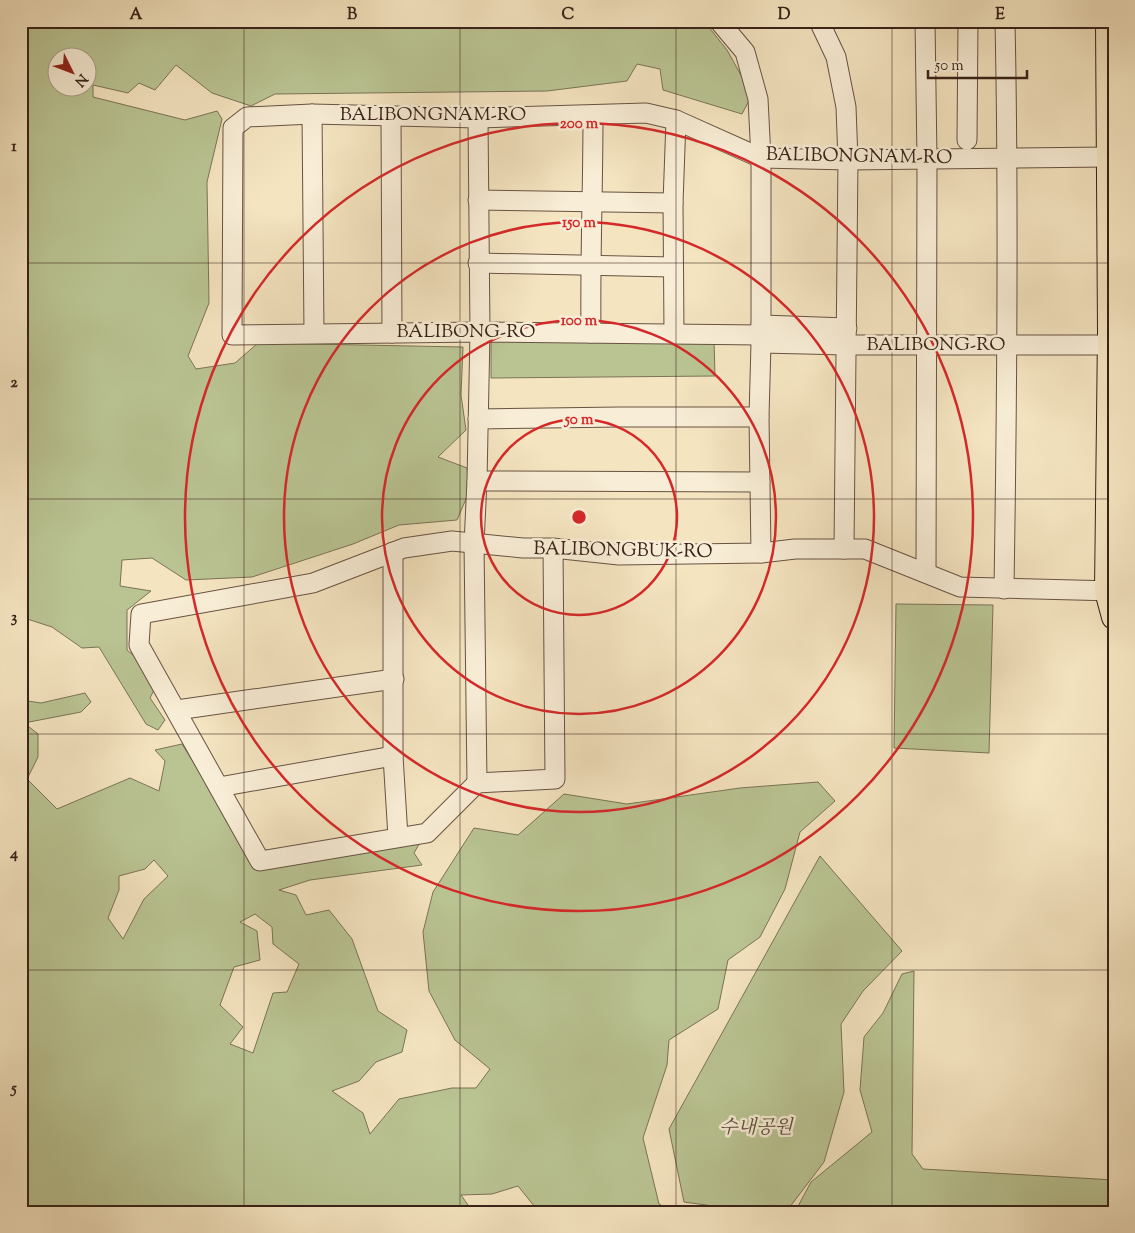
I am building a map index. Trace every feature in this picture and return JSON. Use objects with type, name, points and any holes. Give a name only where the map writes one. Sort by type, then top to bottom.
[{"type":"main road","points":[[1108,21],[1108,157],[1110,176],[1112,345],[1110,591],[1114,617]]},
{"type":"street","points":[[719,21],[745,52],[758,99],[761,158],[759,417],[761,553]]},
{"type":"street","points":[[819,21],[836,57],[846,107],[848,160],[844,549]]},
{"type":"street","points":[[925,21],[926,573]]},
{"type":"street","points":[[967,140],[968,21]]},
{"type":"street","points":[[1004,589],[1008,346],[1008,158],[1005,21]]},
{"type":"street","name":"BALIBONGNAM-RO","points":[[232,335],[233,128],[247,117],[312,114],[478,118],[646,113],[676,120],[761,158],[848,160],[1108,157]]},
{"type":"street","points":[[312,114],[314,333]]},
{"type":"street","points":[[591,333],[590,264],[593,201],[593,115]]},
{"type":"street","points":[[391,116],[392,332]]},
{"type":"street","points":[[478,118],[480,332],[478,481],[474,544],[478,783]]},
{"type":"street","points":[[674,333],[672,203],[676,120]]},
{"type":"street","points":[[478,200],[672,203]]},
{"type":"street","points":[[478,263],[672,267]]},
{"type":"street","name":"BALIBONG-RO","points":[[232,335],[392,332],[674,333],[847,336],[926,346],[1112,345]]},
{"type":"street","points":[[478,419],[759,417]]},
{"type":"street","points":[[478,481],[760,482]]},
{"type":"street","name":"BALIBONGBUK-RO","points":[[177,710],[139,645],[141,614],[313,583],[404,548],[452,541],[619,555],[761,553],[796,549],[865,549],[960,587],[1110,591]]},
{"type":"street","points":[[394,679],[177,710],[260,861],[427,833],[478,783],[555,779],[553,548]]},
{"type":"street","points":[[393,552],[393,756],[398,838]]},
{"type":"street","points":[[219,787],[393,756]]},
{"type":"green space","points":[[21,21],[704,21],[727,50],[752,95],[742,114],[663,90],[660,69],[637,64],[627,81],[547,91],[275,94],[251,106],[212,93],[176,65],[155,90],[139,83],[128,93],[98,86],[98,48],[48,48],[48,98],[97,98],[185,120],[217,111],[222,119],[207,182],[209,303],[188,356],[196,369],[235,363],[258,343],[463,347],[461,395],[466,430],[438,457],[467,468],[469,492],[457,520],[399,525],[353,544],[252,577],[186,580],[152,558],[122,560],[120,586],[151,591],[127,610],[127,650],[160,678],[150,698],[165,720],[158,730],[146,724],[99,647],[82,648],[52,627],[21,617]]},
{"type":"green space","points":[[714,339],[715,376],[491,378],[491,341]]},
{"type":"green space","points":[[896,604],[993,605],[989,753],[894,748]]},
{"type":"green space","points":[[85,693],[91,702],[81,712],[24,723],[38,734],[38,757],[27,779],[57,809],[130,778],[159,791],[165,761],[155,750],[182,744],[238,834],[266,862],[422,839],[414,853],[422,865],[310,880],[279,890],[296,895],[306,915],[329,910],[352,939],[378,1011],[407,1030],[402,1052],[376,1062],[359,1081],[332,1091],[363,1113],[370,1134],[399,1099],[452,1088],[476,1088],[490,1069],[455,1040],[429,991],[423,932],[433,892],[474,828],[518,835],[564,794],[627,804],[740,788],[818,782],[835,801],[800,832],[785,889],[760,937],[728,960],[718,1009],[669,1040],[667,1065],[643,1138],[659,1204],[673,1212],[539,1212],[518,1186],[492,1194],[461,1195],[473,1212],[21,1212],[21,700],[41,703]],"holes":[[[154,860],[168,876],[144,899],[123,939],[108,918],[119,890],[119,876],[145,869]],[[255,914],[272,927],[273,944],[299,964],[287,992],[273,993],[253,1053],[230,1044],[243,1027],[220,1005],[234,967],[260,960],[257,931],[240,922]]]},
{"type":"green space","name":"수내공원","points":[[820,856],[902,951],[863,991],[841,1024],[844,1092],[824,1162],[786,1212],[757,1212],[684,1202],[669,1129]]},
{"type":"green space","points":[[914,971],[912,1154],[923,1169],[1114,1180],[1114,1212],[795,1212],[811,1182],[872,1132],[860,1090],[864,1037],[883,1013],[902,974]]}]
